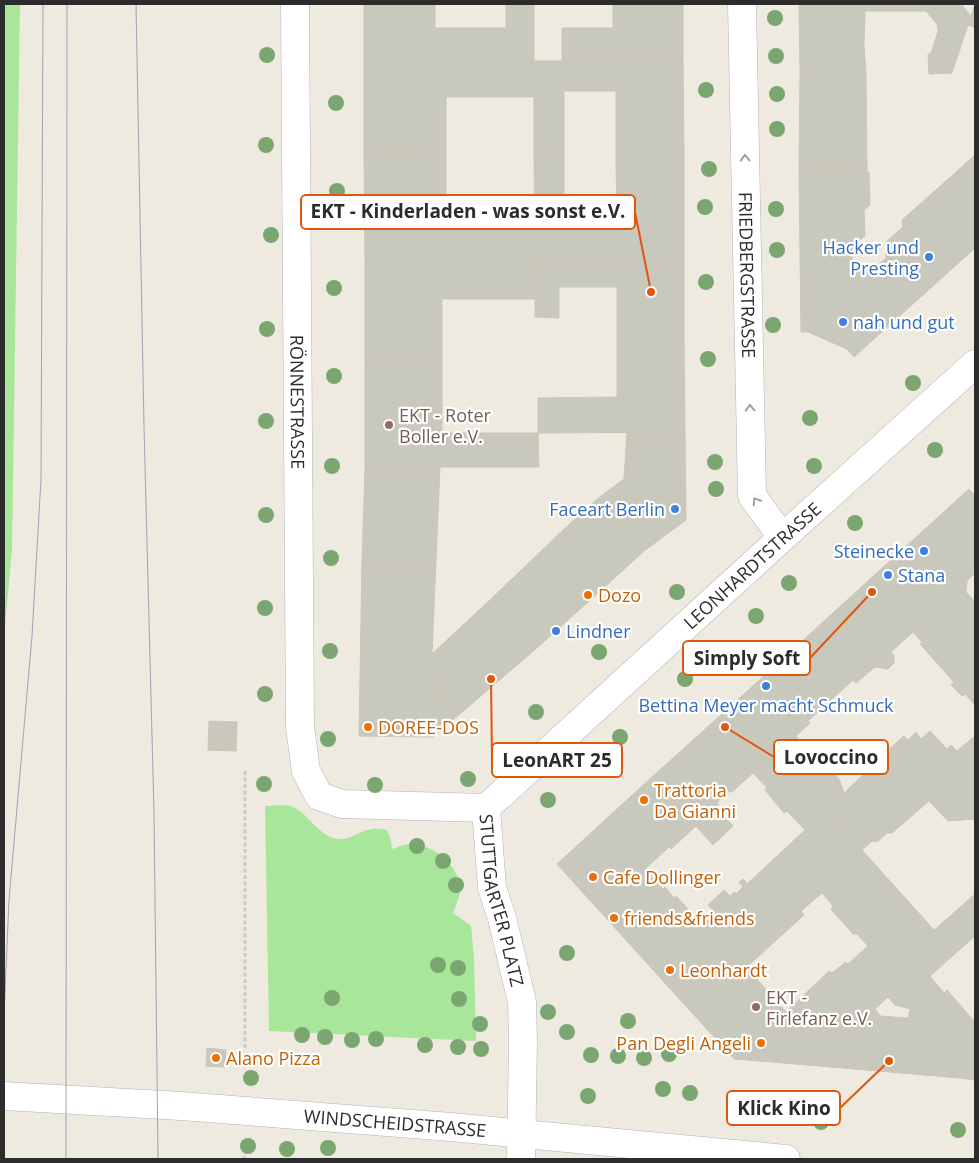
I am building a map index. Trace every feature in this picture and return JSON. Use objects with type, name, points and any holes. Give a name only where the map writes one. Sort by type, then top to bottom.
[{"type":"street","name":"RÖNNESTRASSE","points":[[295,4],[300,727],[306,770],[319,796]]},
{"type":"street","name":"FRIEDBERGSTRASSE","points":[[742,4],[752,496],[782,537]]},
{"type":"street","name":"LEONHARDTSTRASSE","points":[[486,808],[782,537],[975,364]]},
{"type":"street","name":"STUTTGARTER PLATZ","points":[[319,796],[342,804],[486,808],[492,888],[502,918],[522,1002],[521,1147]]},
{"type":"street","name":"WINDSCHEIDSTRASSE","points":[[4,1096],[181,1106],[521,1147],[786,1159]]},
{"type":"path","points":[[245,1048],[246,770]]},
{"type":"green space","points":[[4,4],[20,4],[12,550],[4,636]]},
{"type":"green space","points":[[283,805],[293,807],[332,838],[345,839],[371,829],[387,830],[392,849],[408,844],[419,845],[427,847],[449,863],[458,879],[460,887],[453,913],[471,926],[474,958],[476,1041],[269,1031],[265,806]]},
{"type":"building","points":[[364,4],[435,4],[435,28],[506,28],[506,4],[534,4],[534,61],[364,62]]},
{"type":"building","points":[[613,4],[683,4],[683,61],[562,61],[562,28],[613,28]]},
{"type":"building","points":[[799,4],[961,4],[971,16],[952,73],[929,74],[928,54],[931,53],[938,31],[937,24],[926,11],[865,11],[864,45],[866,74],[800,73]]},
{"type":"building","points":[[975,4],[975,25],[974,27],[968,25]]},
{"type":"building","points":[[534,61],[534,97],[446,97],[446,156],[364,157],[364,62]]},
{"type":"building","points":[[534,61],[683,61],[684,155],[616,156],[616,91],[564,91],[564,155],[534,155]]},
{"type":"building","points":[[800,73],[866,74],[867,172],[799,173]]},
{"type":"building","points":[[534,155],[564,155],[564,222],[617,222],[616,156],[684,155],[684,261],[535,261]]},
{"type":"building","points":[[975,155],[975,247],[974,249],[928,197]]},
{"type":"building","points":[[446,156],[446,227],[535,226],[535,261],[365,262],[364,157]]},
{"type":"building","points":[[869,172],[870,205],[864,210],[865,236],[852,246],[852,262],[872,270],[886,258],[886,242],[903,227],[902,220],[928,197],[974,249],[854,357],[847,349],[808,332],[801,332],[799,173]]},
{"type":"building","points":[[535,261],[535,299],[442,299],[442,361],[365,361],[365,262]]},
{"type":"building","points":[[535,261],[684,261],[684,340],[617,340],[617,287],[559,287],[559,318],[535,317]]},
{"type":"building","points":[[617,340],[684,340],[685,432],[538,433],[538,398],[617,397]]},
{"type":"building","points":[[365,361],[442,361],[442,433],[538,433],[539,467],[365,467]]},
{"type":"building","points":[[685,432],[686,520],[644,551],[597,499],[624,479],[627,433]]},
{"type":"building","points":[[365,467],[440,467],[436,561],[362,561]]},
{"type":"building","points":[[969,489],[975,496],[975,573],[967,581],[966,592],[975,602],[975,654],[891,560]]},
{"type":"building","points":[[597,499],[644,551],[609,583],[562,531]]},
{"type":"building","points":[[562,531],[609,583],[538,647],[492,598]]},
{"type":"building","points":[[891,560],[975,654],[975,705],[965,694],[962,696],[951,685],[954,682],[920,644],[922,642],[913,632],[891,652],[894,656],[894,663],[888,669],[875,667],[856,683],[811,633]]},
{"type":"building","points":[[362,561],[436,561],[432,654],[433,737],[359,736]]},
{"type":"building","points":[[492,598],[538,647],[433,737],[432,654]]},
{"type":"building","points":[[811,633],[853,680],[808,721],[810,723],[796,736],[818,756],[826,753],[830,756],[833,764],[829,768],[839,779],[844,793],[865,773],[864,771],[904,736],[928,763],[849,834],[732,705]]},
{"type":"building","points":[[732,705],[849,834],[769,907],[748,883],[805,830],[787,811],[784,813],[765,790],[767,788],[753,773],[732,792],[730,791],[718,801],[717,808],[733,826],[713,845],[652,777]]},
{"type":"building","points":[[209,721],[237,722],[236,751],[208,750]]},
{"type":"building","points":[[930,731],[947,749],[951,745],[957,751],[975,736],[975,815],[908,740],[916,732],[921,739]]},
{"type":"building","points":[[928,763],[975,815],[975,819],[948,821],[929,801],[892,833],[887,833],[877,842],[872,841],[862,850],[934,930],[784,1063],[734,1059],[673,992]],"holes":[[[822,893],[833,906],[831,909],[854,935],[856,933],[868,946],[848,964],[846,962],[832,973],[829,971],[786,1012],[756,978],[754,980],[747,971],[749,965],[804,915],[801,911]]]},
{"type":"building","points":[[652,777],[696,826],[671,849],[669,847],[646,868],[652,878],[663,889],[665,887],[674,898],[676,896],[688,909],[685,911],[693,920],[703,924],[716,914],[708,905],[724,890],[730,896],[735,892],[736,894],[743,887],[739,882],[743,879],[769,907],[673,992],[557,864]]},
{"type":"building","points":[[975,894],[975,936],[930,976],[944,993],[947,990],[973,1020],[975,1019],[975,1064],[960,1078],[784,1063]],"holes":[[[888,997],[895,1005],[910,1009],[908,1018],[880,1016],[875,1009]]]},
{"type":"building","name":"Alano Pizza","points":[[207,1048],[226,1050],[225,1067],[206,1066]]},
{"type":"building","points":[[975,1065],[975,1080],[960,1078]]},
{"type":"tram line","points":[[4,1015],[9,900],[32,636],[41,479],[43,4]]},
{"type":"tram line","points":[[66,1159],[67,4]]},
{"type":"tram line","points":[[136,4],[154,813],[158,1159]]},
{"type":"place","name":"Hacker und Presting","points":[[929,257]]},
{"type":"place","name":"EKT - Kinderladen - was sonst e.V.","points":[[651,292]]},
{"type":"place","name":"nah und gut","points":[[843,322]]},
{"type":"place","name":"EKT - Roter Boller e.V.","points":[[389,425]]},
{"type":"place","name":"Faceart Berlin","points":[[675,509]]},
{"type":"place","name":"Steinecke","points":[[924,551]]},
{"type":"place","name":"Stana","points":[[888,575]]},
{"type":"place","name":"Simply Soft","points":[[872,592]]},
{"type":"place","name":"Dozo","points":[[588,595]]},
{"type":"place","name":"Lindner","points":[[556,631]]},
{"type":"place","name":"LeonART 25","points":[[491,679]]},
{"type":"place","name":"Bettina Meyer macht Schmuck","points":[[766,686]]},
{"type":"place","name":"DOREE-DOS","points":[[368,727]]},
{"type":"place","name":"Lovoccino","points":[[725,727]]},
{"type":"place","name":"Trattoria Da Gianni","points":[[644,800]]},
{"type":"place","name":"Cafe Dollinger","points":[[593,877]]},
{"type":"place","name":"friends&friends","points":[[614,918]]},
{"type":"place","name":"Leonhardt","points":[[670,970]]},
{"type":"place","name":"EKT - Firlefanz e.V.","points":[[756,1007]]},
{"type":"place","name":"Pan Degli Angeli","points":[[761,1043]]},
{"type":"place","name":"Alano Pizza","points":[[216,1058]]},
{"type":"place","name":"Klick Kino","points":[[889,1061]]}]
